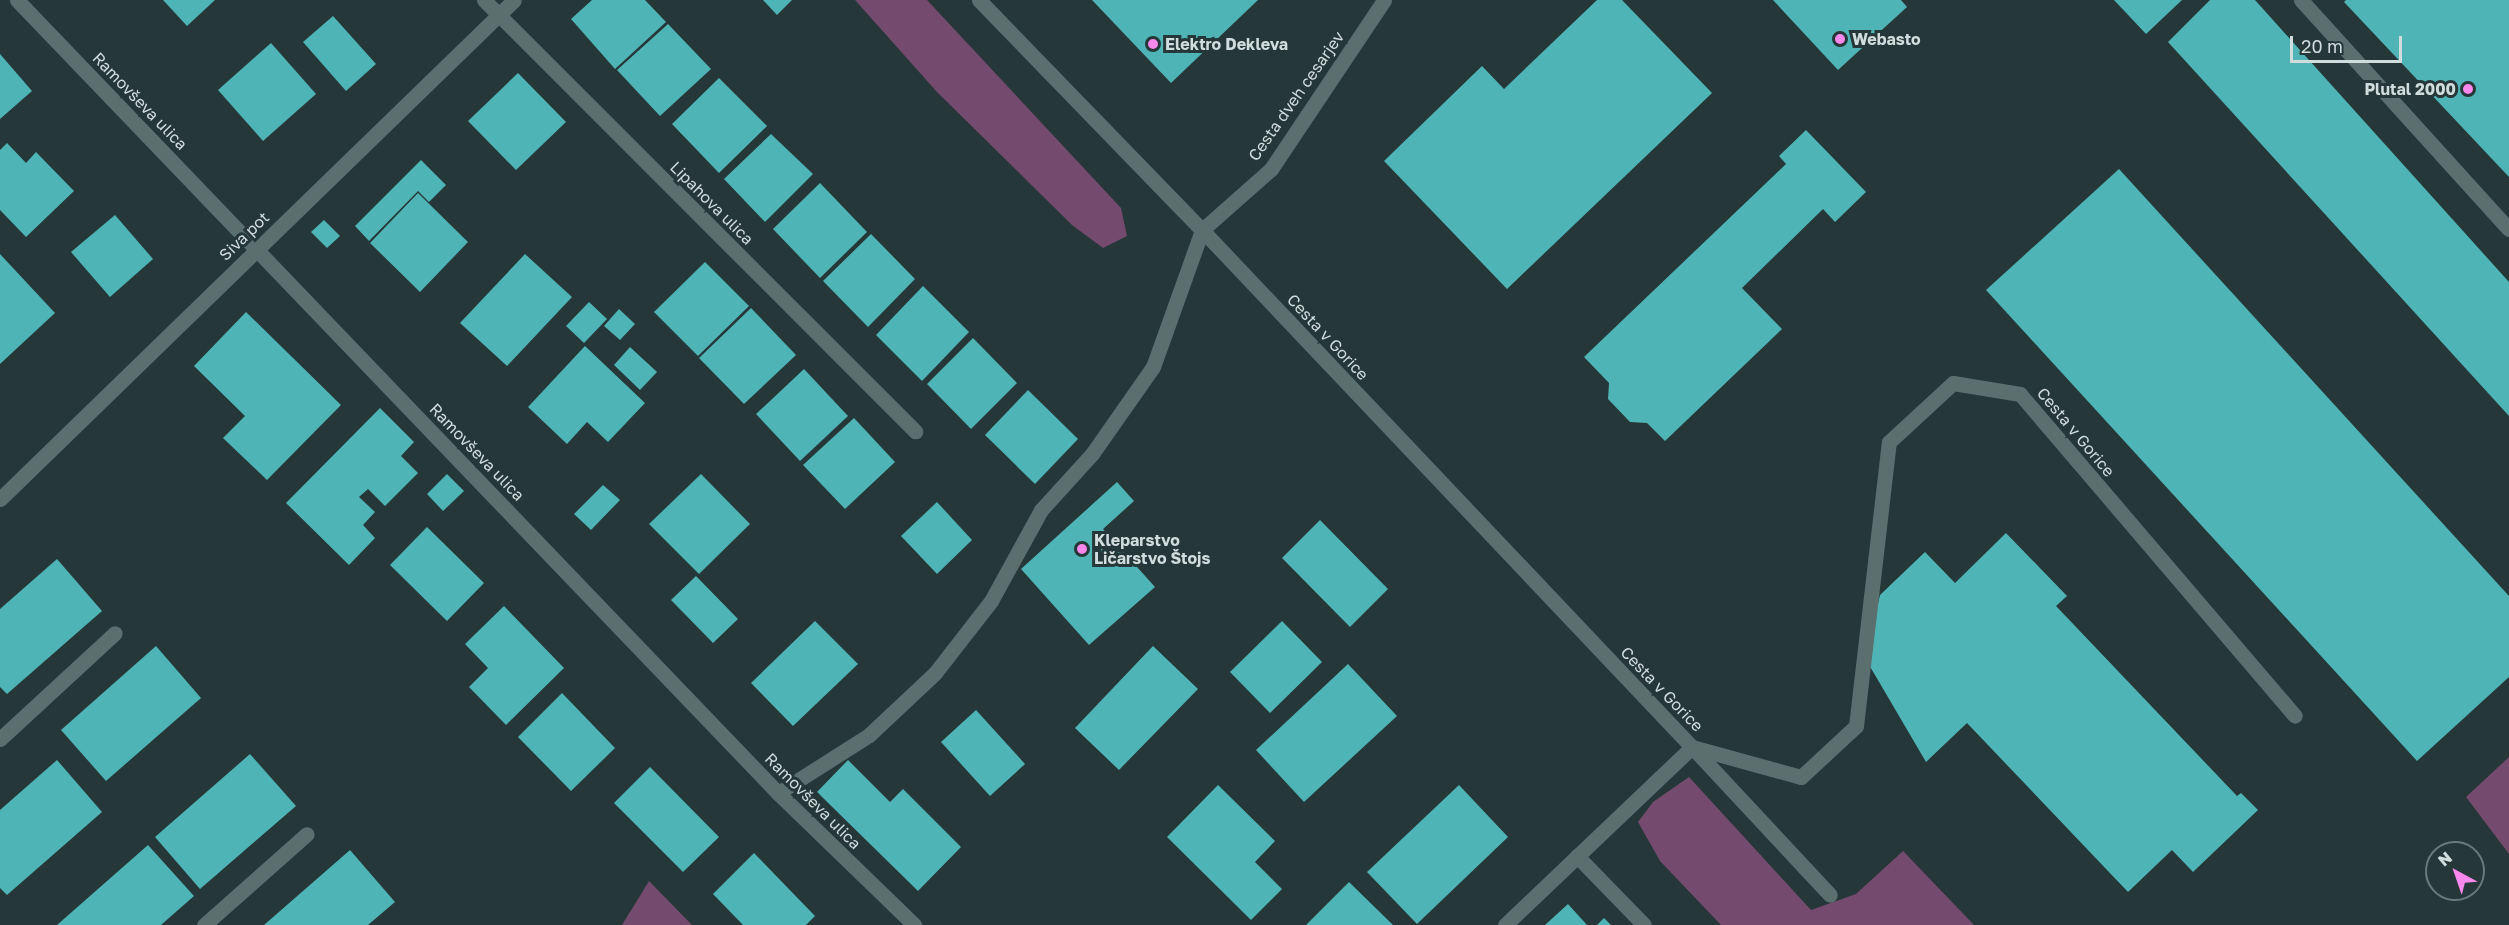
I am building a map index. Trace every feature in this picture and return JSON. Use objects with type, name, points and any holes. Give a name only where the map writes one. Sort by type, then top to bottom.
[{"type":"street","name":"Ramovševa ulica","points":[[17,0],[778,793],[914,925]]},
{"type":"street","name":"Lipahova ulica","points":[[484,0],[915,431]]},
{"type":"street","name":"Siva pot","points":[[0,499],[514,0]]},
{"type":"street","name":"Cesta v Gorice","points":[[979,0],[1202,230],[1692,747],[1801,777],[1856,726],[1889,442],[1953,383],[2020,394],[2295,716]]},
{"type":"street","points":[[2301,0],[2509,229]]},
{"type":"street","name":"Cesta dveh cesarjev","points":[[1202,230],[1271,168],[1377,3]]},
{"type":"street","points":[[778,793],[868,735],[935,673],[991,600],[1041,510],[1092,454],[1153,367],[1202,230]]},
{"type":"street","points":[[0,739],[115,633]]},
{"type":"street","points":[[1505,925],[1692,747],[1830,896]]},
{"type":"street","points":[[204,925],[307,834]]},
{"type":"street","points":[[1577,856],[1644,925]]},
{"type":"shaded area","points":[[855,0],[927,0],[1121,208],[1127,236],[1103,248],[1072,225],[937,92]]},
{"type":"shaded area","points":[[2509,757],[2509,854],[2466,797]]},
{"type":"shaded area","points":[[1689,777],[1811,910],[1856,894],[1903,851],[1974,925],[1721,925],[1660,861],[1638,822],[1653,802]]},
{"type":"shaded area","points":[[649,881],[692,925],[622,925]]},
{"type":"building","points":[[163,0],[215,0],[187,26]]},
{"type":"building","points":[[592,0],[645,0],[666,22],[615,69],[571,19]]},
{"type":"building","points":[[763,0],[792,0],[777,15]]},
{"type":"building","points":[[1092,0],[1258,0],[1171,83]]},
{"type":"building","points":[[1597,0],[1622,0],[1712,93],[1507,289],[1384,161],[1482,66],[1504,89]]},
{"type":"building","name":"Webasto","points":[[1773,0],[1901,0],[1907,7],[1838,70]]},
{"type":"building","points":[[2114,0],[2182,0],[2146,34]]},
{"type":"building","points":[[2210,0],[2255,0],[2509,282],[2509,416],[2168,42]]},
{"type":"building","name":"Plutal 2000","points":[[2346,0],[2509,0],[2509,177],[2344,2]]},
{"type":"building","points":[[333,16],[376,64],[346,91],[303,42]]},
{"type":"building","points":[[668,24],[711,69],[660,116],[617,70]]},
{"type":"building","points":[[271,43],[316,94],[263,141],[218,90]]},
{"type":"building","points":[[0,54],[32,91],[0,119]]},
{"type":"building","points":[[518,73],[566,122],[516,170],[468,121]]},
{"type":"building","points":[[719,78],[767,126],[719,173],[672,124]]},
{"type":"building","points":[[1806,130],[1866,192],[1835,222],[1823,209],[1742,288],[1782,329],[1665,441],[1647,423],[1630,422],[1608,399],[1609,383],[1584,357],[1786,164],[1779,156]]},
{"type":"building","points":[[771,134],[813,174],[765,222],[724,179]]},
{"type":"building","points":[[7,143],[26,163],[36,152],[74,191],[26,237],[0,210],[0,150]]},
{"type":"building","points":[[421,160],[446,185],[429,202],[418,191],[369,241],[355,226]]},
{"type":"building","points":[[2119,169],[2509,596],[2509,677],[2417,761],[1986,290]]},
{"type":"building","points":[[820,183],[867,232],[820,278],[773,229]]},
{"type":"building","points":[[418,193],[468,242],[420,292],[370,243]]},
{"type":"building","points":[[115,215],[153,259],[110,297],[71,252]]},
{"type":"building","points":[[324,220],[340,236],[327,248],[311,232]]},
{"type":"building","points":[[871,234],[915,279],[868,327],[823,281]]},
{"type":"building","points":[[0,254],[55,313],[0,364]]},
{"type":"building","points":[[525,254],[572,297],[507,366],[460,323]]},
{"type":"building","points":[[705,262],[749,306],[698,356],[654,312]]},
{"type":"building","points":[[923,286],[969,332],[922,381],[876,335]]},
{"type":"building","points":[[589,302],[607,319],[584,343],[566,326]]},
{"type":"building","points":[[751,308],[796,355],[744,404],[699,358]]},
{"type":"building","points":[[619,309],[635,324],[620,340],[604,326]]},
{"type":"building","points":[[246,312],[341,405],[267,480],[223,438],[245,416],[194,366]]},
{"type":"building","points":[[973,338],[1017,383],[971,429],[927,384]]},
{"type":"building","points":[[585,346],[645,403],[608,442],[587,422],[567,444],[528,407]]},
{"type":"building","points":[[630,347],[657,372],[640,390],[614,365]]},
{"type":"building","points":[[804,369],[848,416],[800,461],[756,414]]},
{"type":"building","points":[[1028,390],[1078,439],[1035,484],[985,435]]},
{"type":"building","points":[[380,408],[414,442],[401,456],[418,473],[385,506],[368,489],[359,497],[375,512],[363,525],[375,538],[349,565],[286,503]]},
{"type":"building","points":[[854,418],[895,462],[845,509],[803,465]]},
{"type":"building","points":[[447,474],[464,491],[443,511],[427,494]]},
{"type":"building","points":[[701,474],[750,524],[699,574],[649,524]]},
{"type":"building","name":"Kleparstvo Ličarstvo Štojs","points":[[1117,482],[1134,501],[1103,529],[1155,587],[1089,645],[1021,569]]},
{"type":"building","points":[[603,485],[620,500],[591,530],[574,514]]},
{"type":"building","points":[[937,502],[972,540],[937,574],[901,536]]},
{"type":"building","points":[[1320,520],[1388,589],[1350,627],[1282,558]]},
{"type":"building","points":[[427,527],[484,583],[447,621],[390,565]]},
{"type":"building","points":[[2006,533],[2067,596],[2056,606],[2237,796],[2241,793],[2258,810],[2193,872],[2172,850],[2128,892],[1967,723],[1926,762],[1865,658],[1880,595],[1925,552],[1955,583]]},
{"type":"building","points":[[57,559],[102,611],[7,694],[0,687],[0,609]]},
{"type":"building","points":[[696,576],[738,619],[713,643],[671,600]]},
{"type":"building","points":[[504,606],[564,668],[506,725],[469,687],[488,668],[465,644]]},
{"type":"building","points":[[815,621],[858,664],[793,726],[751,683]]},
{"type":"building","points":[[1282,621],[1322,662],[1270,713],[1230,672]]},
{"type":"building","points":[[156,646],[201,698],[106,781],[61,730]]},
{"type":"building","points":[[1153,646],[1198,689],[1119,770],[1075,728]]},
{"type":"building","points":[[1348,664],[1397,716],[1304,802],[1256,750]]},
{"type":"building","points":[[562,693],[615,748],[571,791],[518,737]]},
{"type":"building","points":[[976,710],[1025,764],[990,796],[941,742]]},
{"type":"building","points":[[250,754],[296,806],[200,889],[155,837]]},
{"type":"building","points":[[57,760],[102,812],[7,895],[0,888],[0,810]]},
{"type":"building","points":[[848,760],[890,802],[903,789],[961,847],[918,891],[817,792]]},
{"type":"building","points":[[650,767],[719,837],[683,872],[614,803]]},
{"type":"building","points":[[1218,785],[1275,841],[1255,862],[1282,889],[1251,920],[1167,837]]},
{"type":"building","points":[[1459,785],[1508,837],[1417,924],[1367,872]]},
{"type":"building","points":[[148,845],[194,896],[161,925],[57,925]]},
{"type":"building","points":[[350,850],[395,902],[368,925],[264,925]]},
{"type":"building","points":[[754,853],[815,916],[806,925],[743,925],[713,894]]},
{"type":"building","points":[[1349,882],[1393,925],[1306,925]]},
{"type":"building","points":[[1568,904],[1587,925],[1545,925]]},
{"type":"building","points":[[1604,918],[1611,925],[1597,925]]},
{"type":"place","name":"Webasto","points":[[1840,39]]},
{"type":"place","name":"Elektro Dekleva","points":[[1153,44]]},
{"type":"place","name":"Plutal 2000","points":[[2468,89]]},
{"type":"place","name":"Kleparstvo Ličarstvo Štojs","points":[[1082,549]]}]
